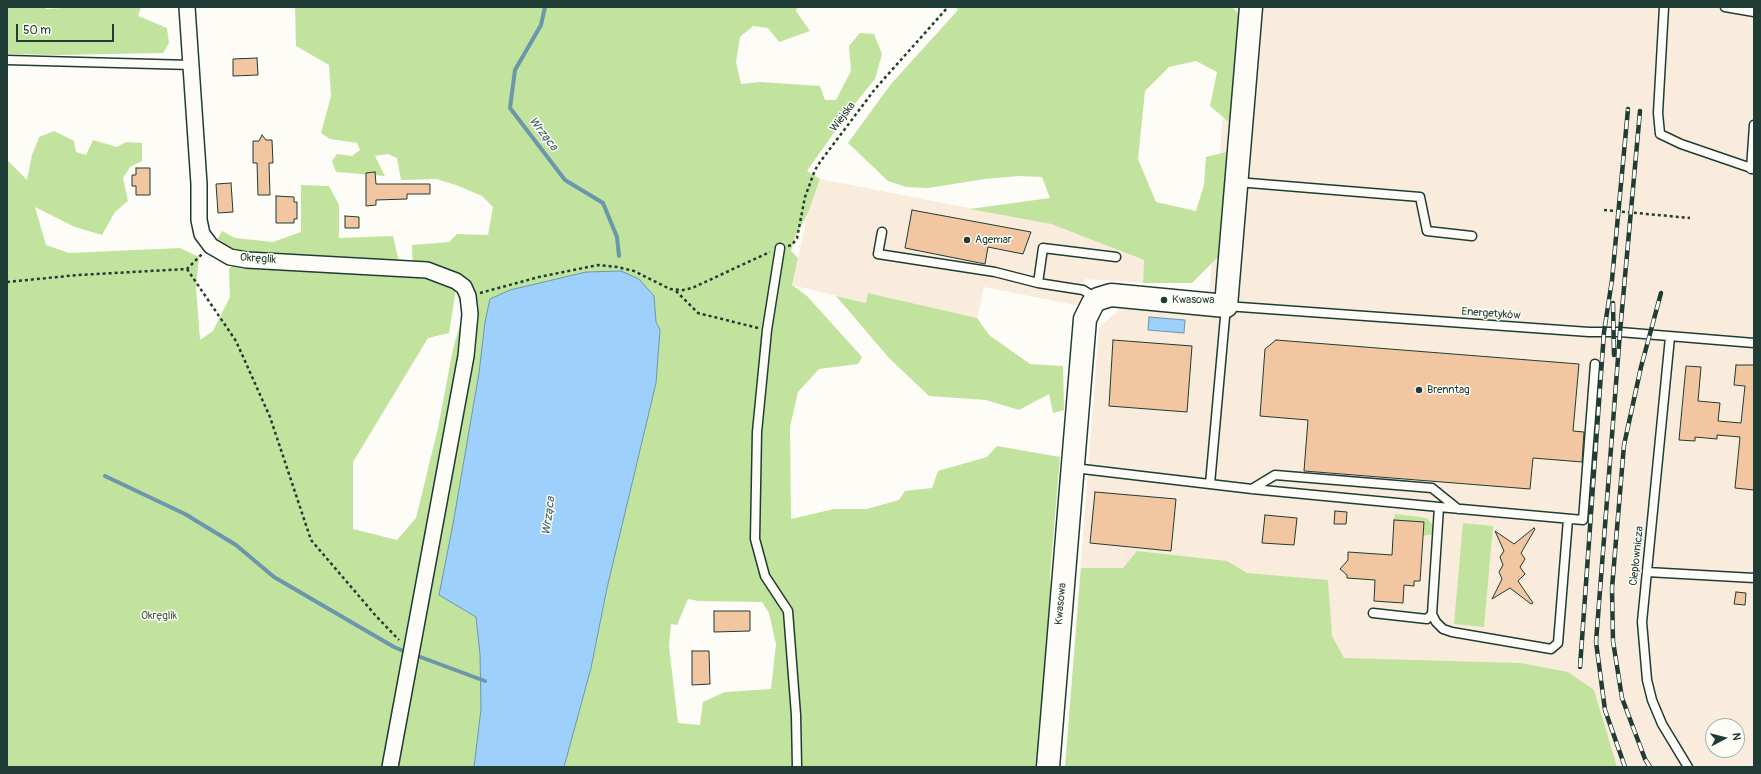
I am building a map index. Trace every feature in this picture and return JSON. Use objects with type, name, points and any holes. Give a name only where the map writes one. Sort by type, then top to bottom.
[{"type":"street","name":"Okręglik","points":[[187,7],[199,184],[199,220],[202,234],[211,246],[230,257],[246,260],[428,270],[447,276],[456,281],[464,287],[468,296]]},
{"type":"street","points":[[1098,299],[1117,296],[1226,306],[1252,7]]},
{"type":"street","points":[[390,767],[466,356],[470,320],[468,296]]},
{"type":"street","name":"Kwasowa","points":[[1048,767],[1084,326],[1087,313],[1093,303],[1098,299]]},
{"type":"lane","points":[[1664,7],[1658,113],[1660,134],[1681,144],[1752,169],[1754,124]]},
{"type":"lane","points":[[1725,7],[1754,12]]},
{"type":"lane","points":[[7,60],[191,65]]},
{"type":"lane","points":[[1237,182],[1420,197],[1428,231],[1472,236]]},
{"type":"lane","points":[[882,232],[878,254],[995,272],[1038,284],[1083,290],[1098,299]]},
{"type":"lane","points":[[780,248],[766,330],[757,432],[756,540],[765,576],[788,610],[796,715],[797,767]]},
{"type":"lane","points":[[1038,284],[1043,248],[1116,257]]},
{"type":"lane","points":[[1210,484],[1226,306]]},
{"type":"lane","name":"Energetyków","points":[[1226,306],[1754,343]]},
{"type":"lane","name":"Ciepłownicza","points":[[1670,337],[1642,622],[1646,680],[1652,700],[1662,724],[1688,767]]},
{"type":"lane","points":[[1072,468],[1210,484],[1583,520],[1594,364]]},
{"type":"lane","points":[[1252,488],[1275,475],[1432,488],[1458,509]]},
{"type":"lane","points":[[1439,507],[1432,614],[1436,622],[1443,629],[1452,632],[1551,649],[1558,643],[1568,519]]},
{"type":"lane","points":[[1647,572],[1754,578]]},
{"type":"lane","points":[[1373,613],[1427,619],[1432,614]]},
{"type":"path","name":"Wiejska","points":[[676,290],[692,288],[792,244],[797,238],[805,197],[815,170],[820,162],[875,89],[948,7]]},
{"type":"path","points":[[1604,210],[1690,218]]},
{"type":"path","points":[[7,282],[78,275],[187,269],[211,246]]},
{"type":"path","points":[[468,296],[539,277],[598,265],[617,267],[634,271],[670,290],[676,290],[698,313],[766,330]]},
{"type":"path","points":[[187,269],[236,341],[270,417],[311,540],[376,616],[411,652]]},
{"type":"shaded area","points":[[1231,7],[1754,7],[1754,767],[1065,767],[1099,328],[1124,305],[1208,310]]},
{"type":"shaded area","points":[[820,179],[1051,224],[1144,260],[1143,283],[1085,279],[1080,306],[984,287],[977,318],[868,293],[866,303],[792,285],[808,213]]},
{"type":"green space","points":[[7,7],[46,7],[46,9],[78,7],[141,7],[138,16],[167,28],[169,43],[163,53],[56,55],[7,54]]},
{"type":"green space","name":"Okręglik","points":[[295,7],[797,7],[796,11],[810,31],[779,42],[768,28],[753,26],[740,37],[736,62],[741,84],[760,82],[820,86],[825,100],[836,100],[851,71],[849,46],[860,33],[874,34],[882,54],[875,79],[850,110],[807,171],[820,179],[808,213],[795,237],[791,251],[798,258],[792,285],[807,296],[862,357],[858,364],[819,369],[798,392],[790,427],[791,519],[834,509],[867,509],[899,500],[905,491],[932,488],[938,471],[987,457],[997,446],[1060,457],[1050,575],[1052,612],[1037,767],[564,767],[591,668],[607,588],[656,383],[660,330],[656,322],[654,296],[639,279],[618,271],[586,272],[510,290],[485,322],[479,373],[439,595],[476,617],[480,654],[481,709],[474,767],[7,767],[7,160],[27,180],[32,155],[39,137],[54,131],[74,141],[76,152],[86,155],[93,140],[117,147],[126,142],[142,143],[142,161],[130,167],[123,178],[128,201],[115,212],[102,235],[75,227],[35,207],[46,245],[69,253],[180,248],[199,257],[196,288],[200,340],[213,331],[230,297],[229,269],[233,265],[413,275],[412,245],[449,242],[457,234],[488,235],[493,207],[482,196],[456,185],[436,179],[401,180],[397,158],[388,154],[375,156],[385,176],[336,172],[332,161],[337,154],[352,156],[360,150],[357,143],[330,139],[321,133],[331,96],[329,65],[296,46]],"holes":[[[456,289],[463,314],[453,349],[438,428],[416,518],[397,540],[353,529],[353,462],[428,338],[449,333]],[[688,599],[698,601],[762,602],[769,613],[776,644],[771,689],[725,692],[703,702],[700,725],[678,723],[669,646],[671,624],[677,625]]]},
{"type":"green space","points":[[956,7],[1232,7],[1240,16],[1230,123],[1210,106],[1217,72],[1196,61],[1169,67],[1145,91],[1138,159],[1156,202],[1196,211],[1204,185],[1206,157],[1231,151],[1222,253],[1192,283],[1143,283],[1144,260],[1051,224],[970,209],[1050,198],[1042,177],[1019,176],[985,179],[928,188],[906,187],[888,181],[848,143],[891,84],[958,10]]},
{"type":"green space","points":[[301,185],[329,186],[339,205],[339,238],[393,236],[399,262],[272,254],[249,254],[224,247],[217,240],[222,231],[235,238],[273,242],[301,232]]},
{"type":"green space","points":[[868,293],[977,318],[989,335],[1030,364],[1063,366],[1064,410],[1053,413],[1049,394],[1019,410],[986,400],[929,396],[889,358],[836,296],[866,303]]},
{"type":"green space","points":[[1395,514],[1427,518],[1432,524],[1433,534],[1423,536],[1423,522],[1394,520]]},
{"type":"green space","points":[[1463,523],[1493,526],[1484,627],[1454,624]]},
{"type":"green space","points":[[1137,551],[1227,561],[1247,573],[1328,580],[1332,636],[1344,658],[1520,663],[1568,672],[1594,690],[1617,767],[1065,767],[1081,568],[1123,568]]},
{"type":"water","points":[[621,271],[639,279],[654,296],[656,322],[660,330],[656,383],[607,588],[591,668],[564,767],[474,767],[481,709],[480,654],[476,617],[439,595],[453,524],[479,373],[485,322],[490,299],[510,290],[586,272]]},
{"type":"water","points":[[1149,317],[1185,320],[1184,333],[1148,330]]},
{"type":"building","points":[[257,58],[258,75],[233,76],[233,59]]},
{"type":"building","points":[[262,135],[266,140],[272,140],[273,163],[269,163],[270,195],[258,195],[257,163],[253,163],[253,141],[259,141]]},
{"type":"building","points":[[136,168],[150,168],[150,195],[136,195],[136,186],[132,186],[132,175],[136,175]]},
{"type":"building","points":[[375,172],[376,184],[430,184],[430,194],[407,194],[407,199],[376,200],[376,205],[366,206],[366,173]]},
{"type":"building","points":[[231,183],[233,212],[218,213],[216,184]]},
{"type":"building","points":[[276,196],[294,197],[294,202],[297,202],[297,219],[294,219],[294,223],[276,223]]},
{"type":"building","name":"Agemar","points":[[912,210],[1031,232],[1023,254],[988,247],[985,264],[905,248]]},
{"type":"building","points":[[345,216],[359,217],[359,228],[345,228]]},
{"type":"building","points":[[1113,340],[1192,346],[1187,412],[1109,406]]},
{"type":"building","name":"Brenntag","points":[[1276,340],[1579,364],[1573,431],[1584,432],[1582,462],[1533,458],[1530,489],[1304,471],[1308,420],[1260,416],[1265,349]]},
{"type":"building","points":[[1736,365],[1754,365],[1754,490],[1735,488],[1740,437],[1717,435],[1717,439],[1695,437],[1695,441],[1679,440],[1686,366],[1701,367],[1698,401],[1720,403],[1718,421],[1741,423],[1745,386],[1734,385]]},
{"type":"building","points":[[1095,492],[1176,499],[1171,551],[1090,543]]},
{"type":"building","points":[[1335,511],[1347,512],[1346,524],[1334,524]]},
{"type":"building","points":[[1265,515],[1297,518],[1294,545],[1262,543]]},
{"type":"building","points":[[1394,520],[1424,522],[1420,581],[1414,581],[1414,586],[1404,585],[1403,603],[1374,601],[1375,580],[1347,578],[1347,575],[1340,569],[1348,560],[1348,552],[1392,555]]},
{"type":"building","points":[[1534,528],[1535,529],[1521,553],[1525,559],[1520,567],[1525,574],[1518,581],[1533,603],[1531,604],[1510,588],[1492,599],[1502,579],[1499,572],[1503,565],[1500,557],[1504,551],[1495,531],[1514,544]]},
{"type":"building","points":[[1736,592],[1746,593],[1745,605],[1734,604]]},
{"type":"building","points":[[714,611],[750,611],[750,631],[714,632]]},
{"type":"building","points":[[692,651],[709,651],[710,684],[692,685]]},
{"type":"waterway","name":"Wrząca","points":[[545,7],[541,25],[515,70],[510,108],[565,180],[603,203],[617,237],[619,256]]},
{"type":"waterway","points":[[105,476],[185,514],[236,545],[274,577],[394,647],[408,653]]},
{"type":"waterway","points":[[415,655],[485,681]]},
{"type":"railway","points":[[1580,667],[1604,332],[1612,280],[1628,109]]},
{"type":"railway","points":[[1625,767],[1605,710],[1596,642],[1620,332],[1640,111]]},
{"type":"railway","points":[[1650,767],[1645,759],[1622,698],[1613,641],[1612,588],[1624,445],[1641,367],[1661,293]]},
{"type":"railway","points":[[1613,303],[1614,355]]},
{"type":"place","name":"Agemar","points":[[967,240]]},
{"type":"place","name":"Kwasowa","points":[[1164,300]]},
{"type":"place","name":"Brenntag","points":[[1419,390]]}]
